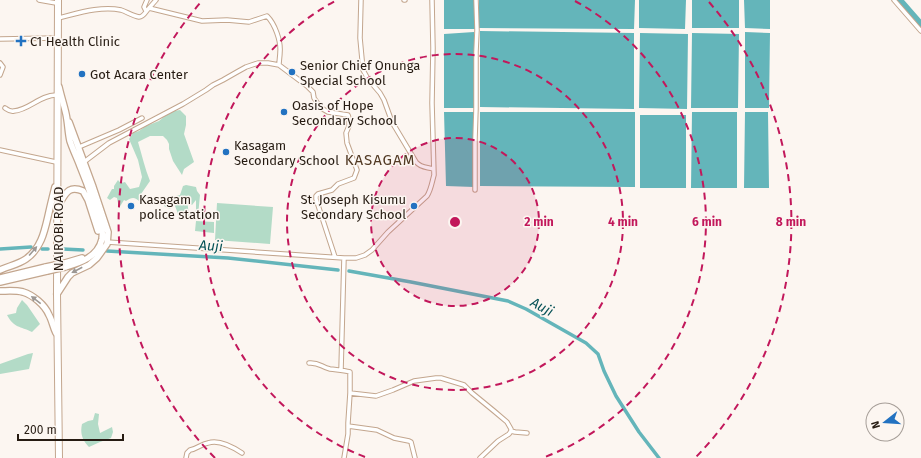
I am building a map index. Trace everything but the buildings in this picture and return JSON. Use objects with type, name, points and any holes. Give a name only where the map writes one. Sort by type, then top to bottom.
[{"type":"highway","name":"NAIROBI ROAD","points":[[57,1],[58,458]]},
{"type":"highway","name":"NAIROBI ROAD","points":[[57,1],[55,187],[58,458]]},
{"type":"main road","points":[[57,77],[66,115],[79,147],[108,232],[107,244],[93,262],[76,270],[68,277],[57,294]]},
{"type":"main road","points":[[0,278],[74,264],[95,253],[102,240],[100,219],[70,142],[66,115]]},
{"type":"main road","points":[[0,270],[26,259],[36,250],[44,231],[55,187]]},
{"type":"main road","points":[[57,207],[65,194],[71,189],[83,191],[98,227],[97,243],[94,249],[87,255],[65,265]]},
{"type":"main road","points":[[0,282],[47,269]]},
{"type":"main road","points":[[0,291],[24,292],[33,297],[49,314],[56,333]]},
{"type":"street","points":[[39,0],[57,1]]},
{"type":"street","points":[[146,11],[144,7],[147,0]]},
{"type":"street","points":[[58,18],[88,10],[109,9],[122,11],[139,17],[143,16],[156,0]]},
{"type":"street","points":[[361,0],[360,38],[364,74],[380,93],[394,127],[416,162],[422,167],[433,169]]},
{"type":"street","points":[[107,242],[344,258],[356,258],[365,255],[372,250],[388,232],[427,196],[432,184],[434,175],[432,0]]},
{"type":"street","points":[[475,190],[476,0]]},
{"type":"street","points":[[894,0],[921,31]]},
{"type":"street","points":[[149,8],[206,21],[227,20],[249,22],[267,16],[277,33],[280,51],[279,65]]},
{"type":"street","points":[[0,39],[56,38]]},
{"type":"street","points":[[0,63],[3,67],[0,75]]},
{"type":"street","points":[[84,162],[90,159],[109,143],[183,104],[213,84],[246,67],[258,63],[279,65],[313,92],[314,98],[321,108],[328,112],[348,115],[349,118],[349,126],[346,133],[347,143],[357,170],[354,178],[338,184],[332,190],[316,196],[335,257]]},
{"type":"street","points":[[5,108],[14,111],[50,95],[56,95]]},
{"type":"street","points":[[79,147],[119,130],[142,118]]},
{"type":"street","points":[[0,150],[56,162]]},
{"type":"street","points":[[342,370],[344,258]]},
{"type":"street","points":[[309,363],[317,363],[329,368],[350,372],[348,426],[344,458]]},
{"type":"street","points":[[350,393],[376,396],[414,381],[442,378],[461,383],[467,387],[472,394],[507,422],[511,431]]},
{"type":"street","points":[[348,426],[377,430],[394,438],[409,441],[411,442],[415,458]]},
{"type":"street","points":[[511,431],[527,433]]},
{"type":"street","points":[[480,458],[511,431]]},
{"type":"street","points":[[186,458],[187,453],[190,450],[210,442],[236,448],[242,453]]},
{"type":"green space","points":[[180,110],[186,116],[184,134],[194,162],[184,169],[182,175],[173,161],[169,144],[163,136],[150,136],[138,142],[150,181],[141,194],[140,202],[133,198],[126,201],[124,200],[119,208],[117,198],[114,197],[110,200],[107,198],[112,189],[114,189],[114,186],[118,180],[120,182],[125,182],[130,189],[139,187],[142,177],[138,160],[129,139],[133,133],[159,121],[174,111]]},
{"type":"green space","points":[[186,185],[196,187],[200,195],[198,216],[196,217],[194,215],[196,210],[196,200],[192,205],[189,201],[187,203],[189,218],[182,219],[178,215],[173,201],[170,203],[172,206],[170,209],[164,206],[165,201],[168,198],[180,195],[183,186]]},
{"type":"green space","points":[[217,203],[273,207],[270,244],[215,240]]},
{"type":"green space","points":[[196,221],[214,222],[214,233],[195,231]]},
{"type":"green space","points":[[22,300],[40,324],[32,332],[15,325],[7,315],[16,313]]},
{"type":"green space","points":[[33,353],[29,369],[0,374],[0,364]]},
{"type":"green space","points":[[95,413],[99,414],[98,424],[100,433],[112,427],[113,432],[111,438],[89,447],[82,436],[82,424],[93,420]]},
{"type":"water","points":[[444,0],[474,0],[475,29],[444,29]]},
{"type":"water","points":[[479,0],[635,0],[634,29],[479,28]]},
{"type":"water","points":[[639,0],[686,0],[685,29],[639,28]]},
{"type":"water","points":[[692,0],[739,0],[739,28],[692,28]]},
{"type":"water","points":[[744,0],[770,0],[770,29],[745,28]]},
{"type":"water","points":[[480,31],[634,33],[634,109],[480,107]]},
{"type":"water","points":[[474,32],[474,108],[444,108],[444,34]]},
{"type":"water","points":[[745,32],[770,33],[769,108],[745,108]]},
{"type":"water","points":[[640,33],[688,34],[687,109],[639,108]]},
{"type":"water","points":[[692,33],[739,34],[738,108],[691,108]]},
{"type":"water","points":[[444,112],[475,112],[474,187],[446,186]]},
{"type":"water","points":[[480,112],[635,112],[635,187],[480,186]]},
{"type":"water","points":[[692,112],[737,112],[737,188],[691,188]]},
{"type":"water","points":[[745,112],[768,112],[769,188],[744,188]]},
{"type":"water","points":[[640,115],[686,115],[686,188],[640,188]]},
{"type":"waterway","points":[[900,0],[921,24]]},
{"type":"waterway","name":"Auji","points":[[0,249],[31,247]]},
{"type":"waterway","points":[[42,249],[48,249]]},
{"type":"waterway","points":[[63,249],[83,250]]},
{"type":"waterway","name":"Auji","points":[[107,251],[228,258],[338,270]]},
{"type":"waterway","name":"Auji","points":[[349,271],[508,301],[526,309],[586,343],[598,354],[616,396],[639,432],[659,458]]},
{"type":"place","name":"C1 Health Clinic","points":[[21,41]]},
{"type":"place","name":"Senior Chief Onunga Special School","points":[[292,72]]},
{"type":"place","name":"Got Acara Center","points":[[82,74]]},
{"type":"place","name":"Oasis of Hope Secondary School","points":[[284,112]]},
{"type":"place","name":"Kasagam Secondary School","points":[[226,152]]},
{"type":"place","name":"Kasagam police station","points":[[131,206]]},
{"type":"place","name":"St. Joseph Kisumu Secondary School","points":[[414,206]]},
{"type":"district","name":"KASAGAM","points":[[380,160]]}]
